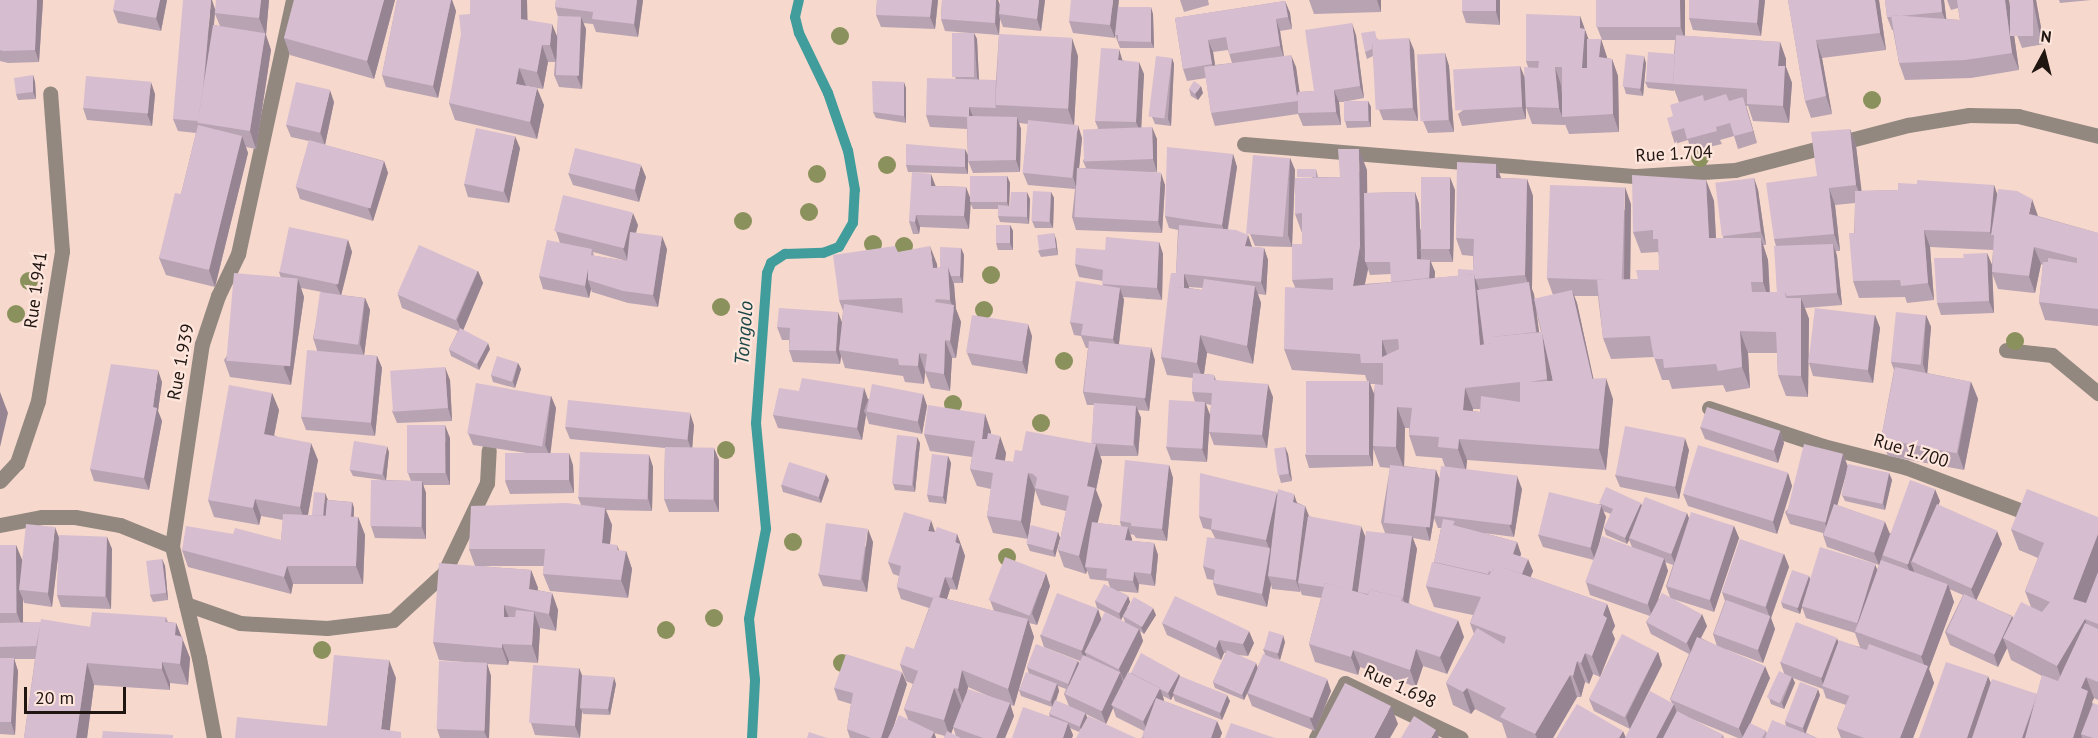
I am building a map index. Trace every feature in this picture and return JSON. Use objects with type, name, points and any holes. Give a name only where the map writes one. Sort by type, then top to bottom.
[{"type":"street","name":"Rue 1.939","points":[[214,738],[172,546],[202,344],[218,296],[238,254],[293,0]]},
{"type":"street","name":"Rue 1.941","points":[[0,481],[17,463],[38,401],[62,251],[50,93]]},
{"type":"street","name":"Rue 1.704","points":[[1244,144],[1637,176],[1735,170],[1908,125],[1969,115],[2018,116],[2098,136]]},
{"type":"street","points":[[2006,350],[2052,356],[2098,393]]},
{"type":"street","name":"Rue 1.700","points":[[1709,408],[1823,446],[1905,467],[2052,523]]},
{"type":"street","points":[[186,604],[240,623],[327,628],[393,620],[444,573],[488,483],[489,450]]},
{"type":"street","points":[[0,525],[42,517],[75,517],[120,525],[172,546]]},
{"type":"street","name":"Rue 1.698","points":[[1316,738],[1345,683],[1461,738]]},
{"type":"building","points":[[0,0],[37,0],[35,50],[0,50]]},
{"type":"building","points":[[115,0],[160,0],[156,18],[113,10]]},
{"type":"building","points":[[183,0],[211,0],[198,121],[173,119]]},
{"type":"building","points":[[216,0],[261,0],[259,18],[215,13]]},
{"type":"building","points":[[294,0],[384,0],[367,61],[284,38]]},
{"type":"building","points":[[397,0],[451,0],[433,86],[382,75]]},
{"type":"building","points":[[470,0],[521,0],[521,19],[552,24],[550,45],[542,45],[537,72],[519,68],[516,84],[537,88],[530,122],[449,103],[461,34],[459,15],[470,14]]},
{"type":"building","points":[[556,0],[637,0],[634,24],[592,19],[593,12],[555,7]]},
{"type":"building","points":[[877,0],[932,0],[930,17],[876,15]]},
{"type":"building","points":[[942,0],[996,0],[995,23],[941,19]]},
{"type":"building","points":[[1000,0],[1039,0],[1037,19],[999,14]]},
{"type":"building","points":[[1071,0],[1113,0],[1110,25],[1069,21]]},
{"type":"building","points":[[1462,0],[1496,0],[1496,11],[1462,11]]},
{"type":"building","points":[[1596,0],[1680,0],[1680,27],[1596,27]]},
{"type":"building","points":[[1689,0],[1759,0],[1757,23],[1689,18]]},
{"type":"building","points":[[1788,0],[1875,0],[1880,33],[1816,40],[1826,96],[1805,101]]},
{"type":"building","points":[[1885,0],[1941,0],[1942,12],[1887,17]]},
{"type":"building","points":[[1957,0],[2005,0],[2012,53],[1965,60],[1899,63],[1891,15],[1960,20]]},
{"type":"building","points":[[2010,0],[2033,0],[2033,36],[2010,36]]},
{"type":"building","points":[[1285,1],[1288,17],[1276,19],[1280,46],[1229,54],[1226,37],[1208,40],[1212,64],[1183,69],[1175,18]]},
{"type":"building","points":[[1118,7],[1151,7],[1151,42],[1118,41],[1118,35],[1115,35]]},
{"type":"building","points":[[1526,14],[1580,16],[1580,28],[1585,29],[1582,68],[1587,68],[1587,39],[1601,39],[1599,57],[1612,59],[1613,114],[1562,117],[1562,67],[1555,67],[1559,108],[1526,107],[1524,67],[1538,68],[1539,61],[1526,61]]},
{"type":"building","points":[[558,16],[581,17],[579,76],[556,75]]},
{"type":"building","points":[[1352,23],[1360,86],[1334,90],[1336,112],[1298,113],[1298,101],[1211,113],[1204,67],[1291,55],[1297,96],[1298,92],[1314,91],[1305,30]]},
{"type":"building","points":[[213,25],[265,33],[250,131],[198,123]]},
{"type":"building","points":[[1375,31],[1377,40],[1372,41],[1372,49],[1365,52],[1361,33]]},
{"type":"building","points":[[952,33],[974,33],[974,77],[952,77]]},
{"type":"building","points":[[999,34],[1072,38],[1068,109],[995,105]]},
{"type":"building","points":[[1676,35],[1780,42],[1778,66],[1785,66],[1783,106],[1747,104],[1747,89],[1673,84]]},
{"type":"building","points":[[1409,38],[1413,108],[1376,110],[1372,40]]},
{"type":"building","points":[[1101,48],[1119,49],[1118,60],[1139,62],[1136,122],[1095,121]]},
{"type":"building","points":[[1648,52],[1675,54],[1673,84],[1646,82]]},
{"type":"building","points":[[1445,53],[1449,120],[1421,121],[1417,54]]},
{"type":"building","points":[[1626,54],[1644,56],[1640,89],[1623,87]]},
{"type":"building","points":[[1156,56],[1172,58],[1164,118],[1149,117]]},
{"type":"building","points":[[1520,66],[1522,107],[1455,110],[1453,70]]},
{"type":"building","points":[[33,75],[33,92],[16,94],[14,78]]},
{"type":"building","points":[[86,76],[151,82],[148,114],[83,108]]},
{"type":"building","points":[[927,78],[996,80],[996,108],[969,107],[969,116],[1017,117],[1016,160],[968,161],[967,117],[926,115]]},
{"type":"building","points":[[872,81],[904,82],[904,116],[873,112]]},
{"type":"building","points":[[1194,81],[1201,86],[1195,94],[1189,89]]},
{"type":"building","points":[[296,82],[330,90],[320,133],[286,125]]},
{"type":"building","points":[[1726,94],[1729,101],[1743,97],[1753,131],[1734,136],[1730,123],[1716,127],[1717,131],[1687,139],[1684,128],[1671,132],[1667,118],[1673,116],[1670,105],[1703,95],[1704,101]]},
{"type":"building","points":[[1344,101],[1368,101],[1368,121],[1344,121]]},
{"type":"building","points":[[1028,120],[1078,125],[1072,178],[1022,173]]},
{"type":"building","points":[[198,125],[242,136],[209,270],[159,258],[175,193],[181,194]]},
{"type":"building","points":[[1152,127],[1153,159],[1084,161],[1083,129]]},
{"type":"building","points":[[476,128],[515,136],[503,192],[464,184]]},
{"type":"building","points":[[1850,129],[1856,185],[1829,188],[1834,234],[1774,239],[1766,183],[1817,176],[1811,132]]},
{"type":"building","points":[[309,140],[384,161],[370,209],[295,187]]},
{"type":"building","points":[[906,144],[965,149],[965,167],[906,165]]},
{"type":"building","points":[[1167,147],[1233,154],[1222,225],[1165,216]]},
{"type":"building","points":[[575,148],[641,164],[635,190],[569,173]]},
{"type":"building","points":[[1338,149],[1359,149],[1360,246],[1353,286],[1474,274],[1480,345],[1492,343],[1492,337],[1542,332],[1547,379],[1529,382],[1606,378],[1599,449],[1459,439],[1458,449],[1438,447],[1439,437],[1409,435],[1412,408],[1397,407],[1396,447],[1373,446],[1375,384],[1383,385],[1383,363],[1361,363],[1360,354],[1284,349],[1285,287],[1333,290],[1333,278],[1292,280],[1292,244],[1302,244],[1302,213],[1295,214],[1295,178],[1340,177]],"holes":[[[1398,339],[1399,349],[1382,357],[1382,340]],[[1520,382],[1520,402],[1481,396],[1480,412],[1463,410],[1465,388]]]},
{"type":"building","points":[[1253,155],[1290,158],[1283,237],[1246,234]]},
{"type":"building","points":[[1457,162],[1496,164],[1496,178],[1527,179],[1525,275],[1475,279],[1474,274],[1458,276],[1458,269],[1473,270],[1474,239],[1456,238]]},
{"type":"building","points":[[1077,168],[1161,172],[1158,221],[1074,217]]},
{"type":"building","points":[[1297,169],[1316,169],[1316,177],[1297,177]]},
{"type":"building","points":[[912,172],[931,174],[931,186],[966,187],[964,216],[916,215],[915,222],[909,221]]},
{"type":"building","points":[[1632,175],[1706,180],[1709,238],[1761,238],[1763,282],[1751,282],[1752,292],[1785,292],[1786,298],[1801,298],[1801,376],[1778,375],[1776,332],[1740,331],[1742,367],[1718,371],[1716,364],[1664,368],[1663,359],[1654,359],[1650,336],[1603,338],[1597,280],[1638,279],[1636,270],[1659,270],[1658,239],[1653,239],[1653,230],[1633,232]]},
{"type":"building","points":[[970,176],[1007,176],[1007,202],[970,202]]},
{"type":"building","points":[[1421,177],[1450,177],[1450,249],[1421,249]]},
{"type":"building","points":[[1754,178],[1761,232],[1722,236],[1715,183]]},
{"type":"building","points":[[1917,180],[1994,185],[1990,232],[1924,230],[1928,283],[1901,286],[1900,280],[1853,281],[1849,233],[1855,233],[1855,191],[1898,190],[1898,183],[1917,184]]},
{"type":"building","points":[[1550,185],[1625,188],[1622,281],[1547,278]]},
{"type":"building","points":[[1998,189],[2017,191],[2032,199],[2029,214],[2098,233],[2098,309],[2039,302],[2043,262],[2048,262],[2048,258],[2077,263],[2077,258],[2034,247],[2029,276],[1992,272],[1994,235],[1991,235]]},
{"type":"building","points":[[1033,191],[1051,192],[1049,222],[1031,221]]},
{"type":"building","points":[[1011,192],[1027,192],[1027,217],[998,216],[998,205],[1010,206]]},
{"type":"building","points":[[1415,192],[1417,259],[1430,260],[1429,278],[1391,282],[1390,262],[1365,262],[1364,193]]},
{"type":"building","points":[[563,195],[633,212],[624,248],[554,231]]},
{"type":"building","points":[[996,225],[1010,225],[1010,243],[996,243]]},
{"type":"building","points":[[1179,225],[1236,230],[1248,235],[1245,246],[1264,248],[1261,282],[1184,274],[1184,288],[1169,286],[1171,273],[1176,273]]},
{"type":"building","points":[[289,227],[348,239],[338,284],[279,272]]},
{"type":"building","points":[[630,232],[662,236],[653,295],[623,291],[588,280],[588,269],[585,286],[539,276],[547,240],[592,249],[591,255],[627,261]]},
{"type":"building","points":[[1054,233],[1056,248],[1039,250],[1037,235]]},
{"type":"building","points":[[1106,237],[1159,242],[1157,288],[1102,284],[1103,270],[1075,264],[1076,248],[1105,250]]},
{"type":"building","points":[[1833,244],[1837,293],[1787,296],[1785,292],[1777,292],[1774,246]]},
{"type":"building","points":[[419,245],[477,271],[456,320],[397,294]]},
{"type":"building","points":[[895,246],[898,252],[930,246],[933,268],[948,267],[950,300],[936,299],[935,302],[954,305],[950,341],[945,340],[944,374],[925,371],[927,354],[919,353],[918,366],[899,365],[898,359],[839,350],[844,304],[903,313],[902,298],[839,300],[833,255]]},
{"type":"building","points":[[940,247],[961,248],[960,276],[951,276],[948,267],[940,268]]},
{"type":"building","points":[[1987,253],[1989,301],[1937,303],[1934,258],[1964,258],[1963,254]]},
{"type":"building","points":[[234,273],[298,279],[290,366],[226,361]]},
{"type":"building","points":[[1204,279],[1255,286],[1247,346],[1200,335],[1197,363],[1161,357],[1169,286],[1202,290]]},
{"type":"building","points":[[1076,281],[1120,288],[1113,339],[1081,335],[1083,324],[1070,322]]},
{"type":"building","points":[[1529,282],[1536,332],[1492,337],[1492,343],[1484,345],[1477,290]]},
{"type":"building","points":[[1572,290],[1592,379],[1554,387],[1534,299]]},
{"type":"building","points":[[320,292],[365,298],[358,345],[313,339]]},
{"type":"building","points":[[779,308],[838,312],[836,351],[789,350],[790,328],[777,327]]},
{"type":"building","points":[[1815,308],[1875,315],[1868,370],[1808,363]]},
{"type":"building","points":[[1896,312],[1926,315],[1921,365],[1891,362]]},
{"type":"building","points":[[972,315],[1028,324],[1022,361],[966,353]]},
{"type":"building","points":[[460,328],[488,343],[477,364],[449,349]]},
{"type":"building","points":[[1089,341],[1151,347],[1145,398],[1084,392]]},
{"type":"building","points":[[307,350],[377,356],[371,423],[301,417]]},
{"type":"building","points":[[497,356],[518,363],[512,382],[491,375]]},
{"type":"building","points":[[111,364],[158,370],[153,407],[157,408],[144,478],[90,469]]},
{"type":"building","points":[[445,367],[448,408],[393,412],[390,371]]},
{"type":"building","points":[[1895,367],[1971,382],[1957,453],[1881,439]]},
{"type":"building","points":[[1193,373],[1214,375],[1214,380],[1268,384],[1262,435],[1209,432],[1212,393],[1192,392]]},
{"type":"building","points":[[802,378],[864,388],[857,428],[773,415],[779,388],[799,391]]},
{"type":"building","points":[[1306,381],[1369,381],[1369,455],[1306,455]]},
{"type":"building","points":[[476,383],[551,396],[542,446],[467,433]]},
{"type":"building","points":[[872,384],[923,394],[918,421],[867,411]]},
{"type":"building","points":[[229,385],[272,393],[264,434],[311,443],[300,507],[255,499],[253,508],[208,500]]},
{"type":"building","points":[[568,400],[690,413],[688,440],[565,427]]},
{"type":"building","points":[[1169,400],[1205,402],[1202,449],[1167,447]]},
{"type":"building","points":[[1094,403],[1136,406],[1133,446],[1091,443]]},
{"type":"building","points":[[928,405],[985,414],[982,439],[987,439],[988,433],[1000,436],[995,459],[1013,462],[1015,450],[1022,451],[1026,431],[1096,444],[1087,486],[1095,488],[1079,556],[1058,550],[1069,496],[1035,488],[1037,478],[1033,474],[1028,473],[1021,521],[987,516],[993,473],[970,469],[975,441],[924,434]]},
{"type":"building","points":[[1707,407],[1780,431],[1774,451],[1701,427]]},
{"type":"building","points":[[407,425],[445,425],[445,473],[407,473]]},
{"type":"building","points":[[1625,426],[1685,438],[1675,487],[1615,475]]},
{"type":"building","points":[[897,435],[917,437],[912,486],[892,484]]},
{"type":"building","points":[[354,441],[387,446],[382,475],[349,470]]},
{"type":"building","points":[[1804,444],[1843,454],[1826,523],[1787,513]]},
{"type":"building","points":[[1698,445],[1788,472],[1773,521],[1683,494]]},
{"type":"building","points":[[665,447],[714,448],[713,500],[664,499]]},
{"type":"building","points":[[1285,447],[1289,474],[1278,475],[1274,449]]},
{"type":"building","points":[[580,452],[649,454],[647,499],[578,497]]},
{"type":"building","points":[[505,453],[569,453],[569,480],[505,480]]},
{"type":"building","points":[[932,454],[948,456],[943,497],[927,495]]},
{"type":"building","points":[[1125,460],[1169,465],[1162,529],[1131,526],[1131,523],[1120,521]]},
{"type":"building","points":[[789,462],[826,474],[819,497],[782,485]]},
{"type":"building","points":[[1848,464],[1889,473],[1882,504],[1841,495]]},
{"type":"building","points":[[1390,465],[1436,470],[1430,527],[1384,523]]},
{"type":"building","points":[[1441,466],[1517,475],[1511,525],[1435,516]]},
{"type":"building","points":[[1200,473],[1277,492],[1266,540],[1211,529],[1212,519],[1199,516]]},
{"type":"building","points":[[371,480],[422,481],[421,527],[370,526]]},
{"type":"building","points":[[1910,480],[1935,489],[1908,564],[1883,555]]},
{"type":"building","points":[[1606,487],[1641,503],[1625,538],[1604,528],[1613,509],[1599,503]]},
{"type":"building","points":[[1278,489],[1294,494],[1293,502],[1305,506],[1296,580],[1268,576]]},
{"type":"building","points":[[2027,489],[2098,517],[2098,534],[2073,599],[2086,603],[2098,572],[2098,624],[2085,619],[2057,666],[2003,638],[2021,602],[2042,612],[2050,602],[2025,591],[2044,543],[2011,529]]},
{"type":"building","points":[[314,492],[325,493],[323,516],[312,515]]},
{"type":"building","points":[[1549,492],[1601,505],[1591,548],[1538,535]]},
{"type":"building","points":[[1645,497],[1687,513],[1671,554],[1629,538]]},
{"type":"building","points":[[327,500],[352,502],[351,518],[326,516]]},
{"type":"building","points":[[567,503],[605,508],[602,543],[617,545],[617,550],[626,551],[621,580],[543,574],[545,549],[469,549],[471,506]]},
{"type":"building","points":[[1834,504],[1885,522],[1874,553],[1823,535]]},
{"type":"building","points":[[1937,504],[1997,531],[1972,588],[1911,562]]},
{"type":"building","points":[[904,512],[931,520],[928,531],[935,532],[937,527],[957,534],[955,542],[960,544],[952,578],[945,577],[939,597],[934,596],[933,598],[897,587],[901,566],[888,562]]},
{"type":"building","points":[[1691,512],[1734,526],[1710,600],[1667,586]]},
{"type":"building","points":[[283,514],[358,517],[356,566],[287,566],[284,577],[182,550],[186,526],[233,534],[235,528],[281,540]]},
{"type":"building","points":[[1308,516],[1361,526],[1352,591],[1325,583],[1324,587],[1298,583]]},
{"type":"building","points":[[1443,519],[1455,521],[1453,525],[1517,542],[1513,554],[1528,559],[1522,574],[1505,568],[1494,568],[1488,574],[1434,562]]},
{"type":"building","points":[[1092,522],[1128,527],[1125,540],[1154,543],[1151,574],[1134,572],[1133,581],[1106,578],[1107,569],[1085,567]]},
{"type":"building","points":[[826,523],[868,529],[860,580],[819,574]]},
{"type":"building","points":[[26,524],[55,527],[48,593],[19,590]]},
{"type":"building","points":[[1031,525],[1058,532],[1053,551],[1026,543]]},
{"type":"building","points":[[1366,531],[1412,536],[1403,598],[1369,590],[1368,594],[1358,592]]},
{"type":"building","points":[[59,535],[107,537],[105,597],[57,595]]},
{"type":"building","points":[[1602,536],[1664,559],[1647,605],[1585,582]]},
{"type":"building","points":[[1207,537],[1270,548],[1262,594],[1213,583],[1215,570],[1203,566]]},
{"type":"building","points":[[1740,539],[1783,554],[1765,607],[1722,592]]},
{"type":"building","points":[[0,545],[16,545],[16,613],[0,613]]},
{"type":"building","points":[[1820,547],[1875,564],[1857,623],[1802,606]]},
{"type":"building","points":[[1005,557],[1046,573],[1030,616],[989,600]]},
{"type":"building","points":[[162,559],[166,593],[150,595],[146,561]]},
{"type":"building","points":[[1881,560],[1948,584],[1922,656],[1855,631]]},
{"type":"building","points":[[1432,562],[1489,575],[1494,568],[1505,568],[1607,604],[1603,615],[1607,618],[1592,656],[1585,653],[1581,663],[1577,661],[1573,676],[1570,675],[1535,734],[1500,717],[1506,708],[1467,688],[1463,692],[1446,683],[1477,628],[1504,644],[1506,637],[1470,623],[1481,597],[1426,586]]},
{"type":"building","points":[[439,563],[531,570],[529,589],[552,593],[549,614],[504,605],[504,617],[515,617],[516,610],[534,612],[532,645],[502,644],[502,648],[433,642]]},
{"type":"building","points":[[1792,570],[1809,576],[1798,608],[1781,602]]},
{"type":"building","points":[[1325,583],[1368,595],[1369,590],[1402,597],[1401,601],[1458,620],[1440,657],[1416,649],[1410,670],[1353,650],[1351,657],[1309,644]]},
{"type":"building","points":[[1104,584],[1128,596],[1119,613],[1095,601]]},
{"type":"building","points":[[1057,593],[1098,609],[1082,651],[1041,635]]},
{"type":"building","points":[[1662,593],[1702,614],[1686,643],[1647,622]]},
{"type":"building","points":[[1964,594],[2012,616],[1994,654],[1946,632]]},
{"type":"building","points":[[934,596],[1028,619],[1008,689],[962,670],[958,689],[954,688],[944,720],[904,709],[918,671],[900,664],[906,646],[914,649]]},
{"type":"building","points":[[1175,596],[1249,631],[1243,644],[1219,640],[1216,648],[1162,623]]},
{"type":"building","points":[[1134,597],[1153,608],[1142,627],[1123,616]]},
{"type":"building","points":[[1726,600],[1770,616],[1758,650],[1714,634]]},
{"type":"building","points":[[92,612],[166,617],[165,622],[176,623],[175,635],[183,637],[180,664],[162,662],[162,669],[87,663],[76,738],[24,738],[41,619],[90,627]]},
{"type":"building","points":[[1105,612],[1139,629],[1118,669],[1085,652]]},
{"type":"building","points":[[41,622],[36,646],[0,647],[0,623]]},
{"type":"building","points":[[1796,622],[1837,638],[1822,678],[1781,662]]},
{"type":"building","points":[[2085,623],[2098,629],[2098,682],[2086,677],[2081,688],[2088,691],[2073,738],[2025,738],[2042,675],[2058,681]]},
{"type":"building","points":[[1269,631],[1283,635],[1278,653],[1264,649]]},
{"type":"building","points":[[1622,634],[1658,652],[1624,717],[1589,699]]},
{"type":"building","points":[[1697,637],[1765,666],[1739,729],[1670,700]]},
{"type":"building","points":[[1839,640],[1867,650],[1850,696],[1822,686]]},
{"type":"building","points":[[1036,644],[1078,661],[1068,684],[1027,667]]},
{"type":"building","points":[[1869,644],[1928,666],[1900,738],[1864,738],[1837,728]]},
{"type":"building","points":[[1227,650],[1256,663],[1242,695],[1213,682]]},
{"type":"building","points":[[1141,653],[1179,674],[1168,693],[1131,673]]},
{"type":"building","points":[[846,654],[902,672],[881,738],[871,738],[847,729],[853,693],[834,688]]},
{"type":"building","points":[[1263,654],[1327,679],[1312,718],[1248,693]]},
{"type":"building","points":[[334,655],[389,660],[381,729],[401,732],[401,738],[235,738],[237,717],[327,726]]},
{"type":"building","points":[[1083,655],[1120,672],[1102,711],[1065,694]]},
{"type":"building","points":[[0,658],[14,658],[11,722],[0,722]]},
{"type":"building","points":[[439,661],[487,663],[485,731],[437,729]]},
{"type":"building","points":[[1946,662],[1988,676],[1967,738],[1919,738]]},
{"type":"building","points":[[533,665],[579,668],[575,726],[529,723]]},
{"type":"building","points":[[1779,671],[1792,677],[1779,703],[1767,697]]},
{"type":"building","points":[[1026,672],[1057,684],[1050,702],[1019,690]]},
{"type":"building","points":[[1128,672],[1160,688],[1143,721],[1111,705]]},
{"type":"building","points":[[582,675],[614,677],[608,709],[580,708]]},
{"type":"building","points":[[1180,676],[1227,695],[1220,713],[1173,694]]},
{"type":"building","points":[[1992,679],[2037,694],[2022,738],[1972,738]]},
{"type":"building","points":[[1800,682],[1818,689],[1803,728],[1785,721]]},
{"type":"building","points":[[1345,683],[1391,706],[1374,738],[1316,738]]},
{"type":"building","points":[[968,689],[1010,703],[996,738],[983,738],[953,727]]},
{"type":"building","points":[[1650,691],[1674,704],[1656,738],[1625,738]]},
{"type":"building","points":[[1156,698],[1217,721],[1211,738],[1142,737]]},
{"type":"building","points":[[1055,700],[1085,713],[1080,727],[1049,714]]},
{"type":"building","points":[[2093,703],[2098,705],[2098,738],[2081,734]]},
{"type":"building","points":[[1577,704],[1623,731],[1619,738],[1556,738]]},
{"type":"building","points":[[1023,707],[1068,723],[1063,738],[1012,738]]},
{"type":"building","points":[[1677,711],[1723,735],[1721,738],[1663,738]]},
{"type":"building","points":[[899,715],[934,732],[931,738],[888,738]]},
{"type":"building","points":[[1088,716],[1136,738],[1076,738]]},
{"type":"building","points":[[1414,716],[1436,730],[1431,738],[1401,738]]},
{"type":"building","points":[[1772,720],[1817,738],[1765,738]]},
{"type":"building","points":[[1231,723],[1275,738],[1225,738]]},
{"type":"building","points":[[1750,723],[1766,731],[1762,738],[1742,738]]},
{"type":"building","points":[[103,731],[173,735],[173,738],[102,738]]},
{"type":"building","points":[[947,731],[961,738],[944,738]]},
{"type":"building","points":[[809,732],[827,738],[807,738]]},
{"type":"waterway","name":"Tongolo","points":[[752,738],[755,680],[749,619],[766,529],[756,423],[767,273],[771,263],[785,254],[823,253],[839,247],[853,223],[855,190],[848,151],[828,93],[799,33],[795,17],[799,0]]}]
